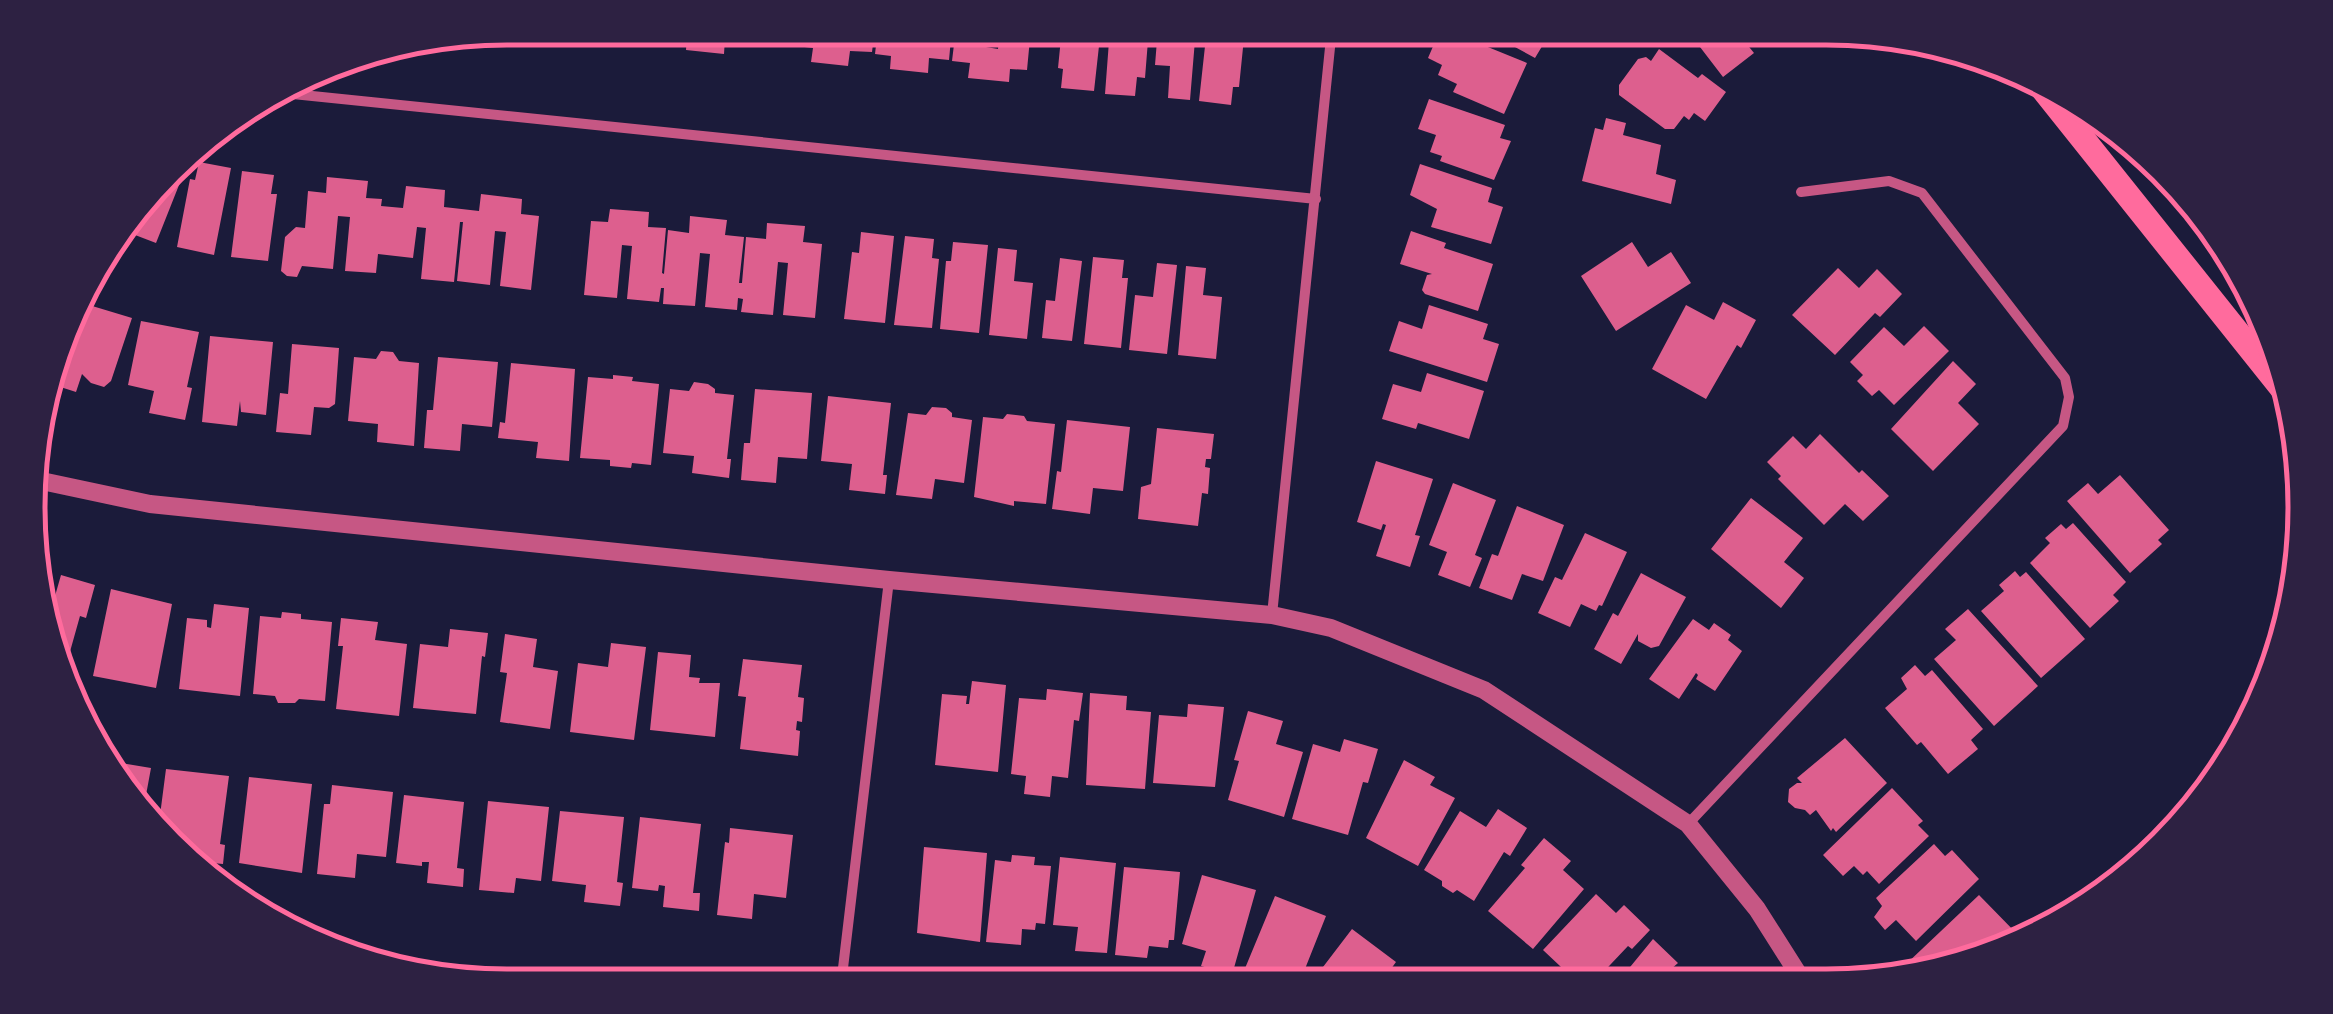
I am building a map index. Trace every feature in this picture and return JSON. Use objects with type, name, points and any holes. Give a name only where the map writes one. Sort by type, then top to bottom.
[{"type":"main road","points":[[2058,107],[2266,369]]},
{"type":"street","points":[[1272,615],[1330,45]]},
{"type":"street","points":[[300,95],[1316,199]]},
{"type":"street","points":[[1688,824],[2063,426],[2069,398],[2065,378],[1922,193],[1889,181],[1801,192]]},
{"type":"street","points":[[46,482],[150,504],[1272,615],[1331,628],[1484,690],[1688,824],[1757,909],[1796,969]]},
{"type":"street","points":[[843,969],[889,580]]},
{"type":"building","points":[[686,45],[725,45],[724,54],[686,50]]},
{"type":"building","points":[[873,45],[872,52],[850,51],[848,66],[811,62],[813,48],[796,46]]},
{"type":"building","points":[[876,45],[950,45],[949,60],[929,58],[928,73],[890,69],[891,56],[875,54]]},
{"type":"building","points":[[954,45],[998,49],[998,45],[1029,45],[1027,70],[1010,69],[1009,82],[968,78],[970,63],[952,61]]},
{"type":"building","points":[[1060,45],[1099,45],[1094,91],[1061,88],[1063,69],[1058,68]]},
{"type":"building","points":[[1109,45],[1148,45],[1145,78],[1137,77],[1135,96],[1105,94]]},
{"type":"building","points":[[1157,45],[1195,45],[1190,100],[1168,98],[1170,66],[1155,65]]},
{"type":"building","points":[[1205,45],[1243,45],[1239,87],[1233,87],[1231,105],[1199,101]]},
{"type":"building","points":[[1434,45],[1483,45],[1527,63],[1504,114],[1453,92],[1457,84],[1438,75],[1442,65],[1428,58]]},
{"type":"building","points":[[1511,45],[1543,45],[1535,58]]},
{"type":"building","points":[[1748,45],[1754,53],[1723,77],[1700,47]]},
{"type":"building","points":[[1659,49],[1698,78],[1702,74],[1726,92],[1705,121],[1694,113],[1689,120],[1684,116],[1674,129],[1665,129],[1619,95],[1619,85],[1638,59],[1646,57],[1651,61]]},
{"type":"building","points":[[1429,99],[1505,125],[1500,138],[1511,141],[1494,180],[1440,161],[1442,156],[1430,152],[1436,135],[1418,129]]},
{"type":"building","points":[[1606,118],[1626,123],[1623,135],[1661,145],[1656,174],[1676,180],[1671,204],[1582,181],[1595,128],[1603,130]]},
{"type":"building","points":[[200,162],[231,168],[214,255],[177,247],[190,179],[195,180]]},
{"type":"building","points":[[1420,164],[1492,188],[1488,202],[1503,207],[1491,244],[1431,227],[1437,209],[1410,195]]},
{"type":"building","points":[[242,171],[274,175],[271,194],[277,194],[268,261],[231,257]]},
{"type":"building","points":[[327,177],[368,181],[366,198],[382,199],[381,206],[403,208],[406,186],[445,190],[444,207],[479,211],[481,194],[522,199],[521,214],[539,216],[531,290],[500,286],[506,232],[495,231],[490,285],[457,281],[463,222],[454,282],[421,279],[426,228],[417,227],[413,258],[378,254],[376,273],[345,271],[350,217],[338,216],[333,269],[302,266],[297,277],[287,276],[281,271],[285,237],[296,227],[305,228],[308,191],[326,193]]},
{"type":"building","points":[[181,180],[156,243],[134,235]]},
{"type":"building","points":[[610,209],[649,212],[648,227],[666,228],[664,274],[668,230],[689,233],[690,216],[727,220],[725,235],[744,237],[739,283],[746,237],[766,239],[767,223],[805,226],[803,242],[822,244],[815,318],[783,315],[788,263],[778,262],[773,315],[741,312],[743,299],[738,298],[737,310],[705,307],[710,254],[700,253],[695,306],[663,304],[664,288],[659,302],[627,299],[632,246],[622,245],[617,298],[584,295],[591,221],[608,222]]},
{"type":"building","points":[[1411,231],[1446,243],[1444,248],[1493,264],[1478,311],[1425,294],[1422,290],[1427,275],[1432,274],[1400,264]]},
{"type":"building","points":[[861,232],[894,236],[885,323],[844,319],[852,252],[859,253]]},
{"type":"building","points":[[905,236],[934,239],[932,258],[939,259],[932,328],[894,325]]},
{"type":"building","points":[[953,242],[988,245],[979,333],[940,329],[946,261],[951,261]]},
{"type":"building","points":[[1632,242],[1648,267],[1671,252],[1691,283],[1616,331],[1581,276]]},
{"type":"building","points":[[998,248],[1017,250],[1014,281],[1033,283],[1027,339],[989,335]]},
{"type":"building","points":[[1093,257],[1124,260],[1122,278],[1128,278],[1121,348],[1084,344]]},
{"type":"building","points":[[1060,258],[1082,261],[1072,341],[1042,338],[1046,300],[1055,301]]},
{"type":"building","points":[[1157,263],[1177,265],[1167,354],[1129,350],[1135,295],[1153,297]]},
{"type":"building","points":[[1186,266],[1206,268],[1203,295],[1222,297],[1216,359],[1178,355]]},
{"type":"building","points":[[1838,268],[1859,288],[1877,269],[1902,294],[1880,317],[1875,313],[1835,355],[1792,315]]},
{"type":"building","points":[[1723,302],[1756,320],[1706,399],[1652,369],[1686,305],[1714,320]]},
{"type":"building","points":[[1429,305],[1488,324],[1483,339],[1499,344],[1487,382],[1389,351],[1399,321],[1422,329]]},
{"type":"building","points":[[92,306],[132,318],[111,381],[104,387],[91,383],[82,374],[76,392],[61,387]]},
{"type":"building","points":[[141,321],[199,332],[187,387],[192,388],[185,420],[149,413],[154,391],[128,385]]},
{"type":"building","points":[[1924,326],[1949,351],[1894,405],[1879,390],[1872,396],[1857,381],[1863,375],[1850,362],[1884,327],[1904,346]]},
{"type":"building","points":[[210,336],[273,342],[266,415],[241,412],[240,401],[237,426],[202,422]]},
{"type":"building","points":[[292,344],[339,348],[335,404],[329,408],[314,407],[311,435],[276,432],[280,393],[288,394]]},
{"type":"building","points":[[381,351],[393,352],[399,361],[419,363],[414,446],[377,442],[378,424],[348,421],[354,357],[376,359]]},
{"type":"building","points":[[438,357],[498,362],[492,427],[462,424],[460,451],[424,448],[427,410],[433,410]]},
{"type":"building","points":[[1953,361],[1976,384],[1958,403],[1979,424],[1933,471],[1891,429]]},
{"type":"building","points":[[511,363],[575,369],[569,461],[536,458],[538,442],[498,438],[500,422],[505,423]]},
{"type":"building","points":[[1427,373],[1484,391],[1469,439],[1418,423],[1416,429],[1382,419],[1393,384],[1421,392]]},
{"type":"building","points":[[613,375],[659,384],[651,465],[610,466],[610,460],[580,458],[588,377],[613,379]]},
{"type":"building","points":[[694,382],[708,384],[715,393],[734,395],[727,459],[731,459],[729,478],[692,473],[694,456],[663,453],[670,389],[689,391]]},
{"type":"building","points":[[755,389],[812,393],[807,459],[778,457],[776,483],[741,480],[744,443],[750,443]]},
{"type":"building","points":[[828,396],[891,403],[883,475],[887,475],[885,494],[849,490],[852,464],[821,461]]},
{"type":"building","points":[[932,407],[946,408],[952,417],[972,420],[964,483],[935,479],[932,499],[896,495],[908,413],[926,415]]},
{"type":"building","points":[[1007,414],[1055,424],[1046,504],[1014,501],[1014,506],[974,497],[983,417],[1003,419]]},
{"type":"building","points":[[1067,420],[1130,427],[1123,491],[1093,488],[1090,514],[1052,509]]},
{"type":"building","points":[[1157,428],[1214,434],[1211,459],[1206,459],[1205,467],[1210,468],[1208,494],[1202,493],[1198,526],[1138,519],[1141,487],[1151,484]]},
{"type":"building","points":[[1820,434],[1889,496],[1863,521],[1845,504],[1824,525],[1778,479],[1781,476],[1767,462],[1793,436],[1806,449]]},
{"type":"building","points":[[1376,461],[1433,479],[1415,535],[1420,536],[1410,567],[1376,556],[1386,525],[1381,530],[1357,522]]},
{"type":"building","points":[[2120,475],[2169,530],[2158,540],[2162,544],[2130,573],[2067,501],[2088,483],[2098,494]]},
{"type":"building","points":[[1453,483],[1496,500],[1475,555],[1482,558],[1470,587],[1438,575],[1447,552],[1429,545]]},
{"type":"building","points":[[1751,498],[1803,538],[1784,562],[1804,578],[1781,608],[1711,549]]},
{"type":"building","points":[[1517,506],[1564,525],[1543,581],[1522,574],[1512,600],[1479,588],[1492,554],[1498,556]]},
{"type":"building","points":[[2073,523],[2126,582],[2113,595],[2119,601],[2090,628],[2030,563],[2050,543],[2045,538],[2061,524],[2066,529]]},
{"type":"building","points":[[1585,533],[1627,552],[1602,606],[1596,611],[1581,604],[1570,627],[1538,613],[1555,577],[1562,580]]},
{"type":"building","points":[[2015,571],[2020,577],[2026,572],[2085,639],[2041,678],[1981,611],[2004,591],[1999,585]]},
{"type":"building","points":[[1641,573],[1686,597],[1659,646],[1651,648],[1638,641],[1638,634],[1621,664],[1594,649],[1613,613],[1618,616]]},
{"type":"building","points":[[61,575],[95,585],[86,618],[80,616],[69,654],[61,627],[55,596]]},
{"type":"building","points":[[111,589],[172,604],[156,688],[93,676]]},
{"type":"building","points":[[214,604],[249,608],[240,696],[179,689],[187,618],[207,620],[207,627],[211,628]]},
{"type":"building","points":[[1968,609],[2038,686],[1994,726],[1934,659],[1956,640],[1945,629]]},
{"type":"building","points":[[282,612],[301,614],[301,619],[332,622],[325,701],[299,699],[295,703],[278,703],[275,696],[253,694],[260,616],[281,618]]},
{"type":"building","points":[[341,618],[378,622],[375,640],[407,644],[399,716],[336,709],[343,646],[338,646]]},
{"type":"building","points":[[1693,619],[1709,630],[1714,623],[1731,635],[1728,640],[1742,651],[1715,691],[1696,679],[1696,673],[1679,699],[1649,679]]},
{"type":"building","points":[[450,629],[488,633],[476,714],[413,708],[420,644],[448,647]]},
{"type":"building","points":[[505,634],[537,639],[533,667],[558,671],[550,729],[500,722],[507,673],[500,672]]},
{"type":"building","points":[[611,643],[646,647],[634,740],[570,732],[578,663],[608,667]]},
{"type":"building","points":[[658,652],[691,655],[689,677],[700,678],[699,683],[720,683],[715,737],[650,730]]},
{"type":"building","points":[[743,659],[802,665],[798,697],[804,698],[802,722],[797,721],[796,730],[800,731],[798,756],[740,749],[746,697],[738,696]]},
{"type":"building","points":[[1915,665],[1925,676],[1932,670],[1983,729],[1971,740],[1978,749],[1948,774],[1885,708],[1907,689],[1901,678]]},
{"type":"building","points":[[972,681],[1006,685],[998,772],[935,765],[942,694],[967,696],[969,704]]},
{"type":"building","points":[[1047,689],[1083,693],[1079,721],[1074,720],[1068,778],[1052,776],[1050,797],[1024,794],[1026,776],[1011,774],[1019,698],[1046,700]]},
{"type":"building","points":[[1090,693],[1127,696],[1126,710],[1151,712],[1145,789],[1086,785]]},
{"type":"building","points":[[1188,704],[1224,707],[1215,787],[1153,783],[1159,715],[1187,717]]},
{"type":"building","points":[[1248,711],[1283,721],[1276,744],[1303,752],[1284,817],[1228,800]]},
{"type":"building","points":[[1845,738],[1887,783],[1836,832],[1833,828],[1831,831],[1816,810],[1810,815],[1788,802],[1789,789],[1802,783],[1797,778]]},
{"type":"building","points":[[1344,739],[1378,749],[1368,783],[1363,782],[1348,835],[1292,819],[1313,744],[1340,752]]},
{"type":"building","points":[[1404,760],[1435,777],[1430,785],[1455,798],[1418,866],[1366,838]]},
{"type":"building","points":[[123,763],[151,768],[146,795]]},
{"type":"building","points":[[166,769],[229,776],[220,844],[225,845],[223,864],[213,863],[160,812]]},
{"type":"building","points":[[249,777],[312,784],[302,873],[239,863]]},
{"type":"building","points":[[332,785],[393,792],[386,857],[357,854],[355,878],[317,874],[324,804],[330,804]]},
{"type":"building","points":[[1892,788],[1923,821],[1918,825],[1929,836],[1879,884],[1867,871],[1863,875],[1854,866],[1843,876],[1823,855]]},
{"type":"building","points":[[404,795],[464,802],[457,868],[464,869],[463,887],[427,883],[429,862],[422,862],[422,866],[396,863]]},
{"type":"building","points":[[488,801],[549,807],[541,881],[516,878],[514,893],[479,890]]},
{"type":"building","points":[[1498,809],[1527,828],[1510,856],[1504,852],[1474,901],[1457,890],[1453,893],[1424,870],[1460,811],[1486,827]]},
{"type":"building","points":[[560,811],[624,817],[617,882],[623,883],[620,906],[584,902],[586,885],[552,881]]},
{"type":"building","points":[[640,817],[701,824],[693,893],[700,893],[699,911],[663,907],[665,886],[659,885],[658,891],[632,888]]},
{"type":"building","points":[[730,828],[793,835],[786,898],[754,894],[752,919],[717,915]]},
{"type":"building","points":[[1544,838],[1571,861],[1563,870],[1584,889],[1533,949],[1488,911],[1525,868],[1521,865]]},
{"type":"building","points":[[1934,844],[1945,856],[1952,850],[1979,879],[1916,941],[1896,920],[1885,930],[1874,917],[1882,906],[1876,898]]},
{"type":"building","points":[[924,847],[987,853],[980,942],[917,933]]},
{"type":"building","points":[[1012,855],[1035,857],[1034,865],[1051,866],[1045,924],[1036,923],[1035,930],[1022,929],[1021,945],[986,942],[995,860],[1011,862]]},
{"type":"building","points":[[1060,857],[1116,863],[1107,953],[1075,951],[1078,927],[1053,925]]},
{"type":"building","points":[[1124,867],[1180,872],[1174,940],[1169,940],[1168,948],[1149,946],[1147,958],[1115,955]]},
{"type":"building","points":[[1202,875],[1256,890],[1234,969],[1201,966],[1206,951],[1182,944]]},
{"type":"building","points":[[1596,894],[1616,913],[1624,905],[1650,930],[1606,969],[1563,969],[1543,950]]},
{"type":"building","points":[[1979,895],[2013,929],[1946,953],[1909,961]]},
{"type":"building","points":[[1275,896],[1326,916],[1305,969],[1245,969]]},
{"type":"building","points":[[1352,929],[1396,962],[1391,969],[1321,969]]},
{"type":"building","points":[[1653,939],[1678,963],[1671,969],[1628,969]]}]
